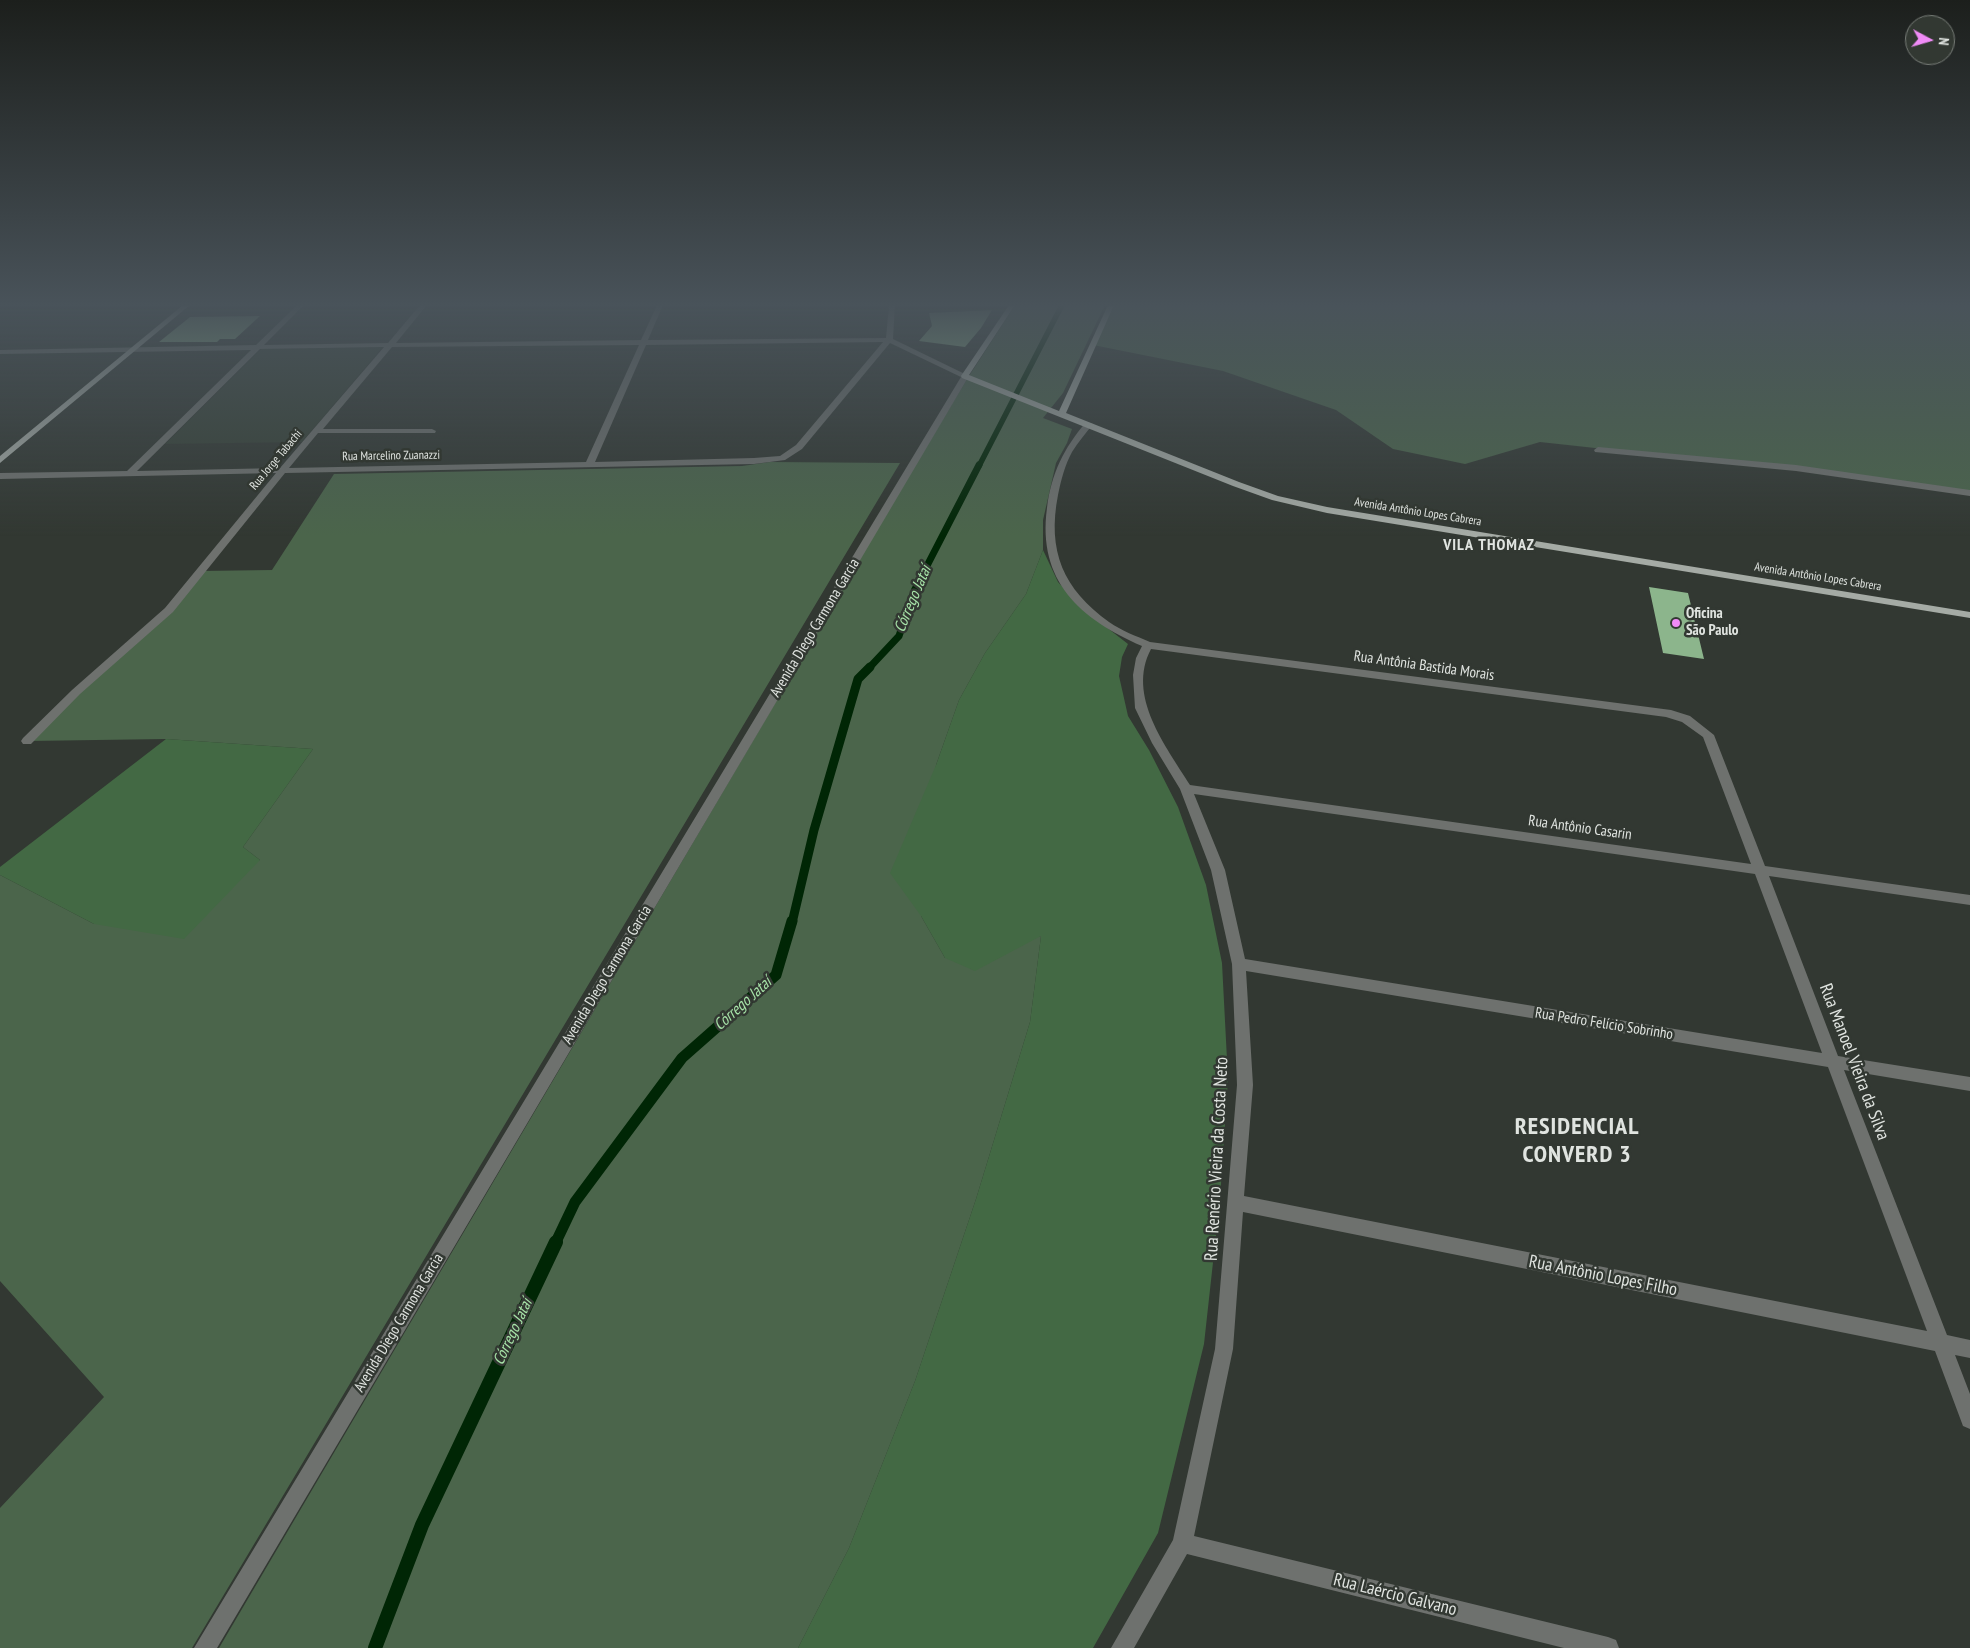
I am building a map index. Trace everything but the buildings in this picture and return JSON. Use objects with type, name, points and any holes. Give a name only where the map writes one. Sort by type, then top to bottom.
[{"type":"main road","points":[[0,460],[94,382]]},
{"type":"main road","name":"Avenida Antônio Lopes Cabrera","points":[[981,382],[1048,407],[1236,484],[1301,505],[1970,615]]},
{"type":"main road","points":[[1062,413],[1076,382]]},
{"type":"street","points":[[129,474],[223,382]]},
{"type":"street","name":"Rua Jorge Tabachi","points":[[27,742],[76,692],[169,610],[282,471],[358,382]]},
{"type":"street","points":[[589,465],[626,382]]},
{"type":"street","name":"Rua Marcelino Zuanazzi","points":[[0,476],[589,465],[754,461],[782,458],[799,447],[854,382]]},
{"type":"street","name":"Avenida Diego Carmona Garcia","points":[[205,1648],[969,382]]},
{"type":"street","name":"Rua Antônia Bastida Morais","points":[[1089,424],[1073,442],[1061,462],[1049,519],[1050,549],[1063,583],[1088,610],[1116,631],[1148,645],[1667,713],[1695,724]]},
{"type":"street","points":[[317,431],[432,431]]},
{"type":"street","points":[[1598,450],[1796,468],[1970,494]]},
{"type":"street","name":"Rua Renério Vieira da Costa Neto","points":[[1122,1648],[1182,1543],[1224,1349],[1245,1085],[1239,964],[1218,870],[1186,789],[1158,743],[1141,708],[1138,674],[1141,658],[1148,645]]},
{"type":"street","name":"Rua Manoel Vieira da Silva","points":[[1695,724],[1708,735],[1711,741],[1970,1419]]},
{"type":"street","name":"Rua Antônio Casarin","points":[[1186,789],[1970,900]]},
{"type":"street","name":"Rua Pedro Felício Sobrinho","points":[[1239,964],[1970,1084]]},
{"type":"street","name":"Rua Antônio Lopes Filho","points":[[1237,1203],[1970,1349]]},
{"type":"street","name":"Rua Laércio Galvano","points":[[1182,1543],[1608,1648]]},
{"type":"shaded area","points":[[228,382],[353,382],[302,442],[165,444]]},
{"type":"green space","points":[[965,382],[1068,382],[1063,393],[1043,418],[1072,429],[1056,463],[1043,520],[1043,550],[1026,594],[985,653],[959,700],[936,765],[921,916],[945,958],[1041,936],[1030,1022],[976,1199],[915,1381],[849,1548],[798,1648],[219,1648]]},
{"type":"green space","points":[[1255,382],[1970,382],[1970,493],[1880,479],[1540,442],[1465,464],[1393,449],[1336,410]]},
{"type":"green space","points":[[770,462],[900,463],[192,1648],[0,1648],[0,1508],[104,1397],[0,1281],[0,875],[94,924],[260,860],[243,847],[313,749],[166,739],[27,741],[169,610],[200,571],[272,570],[334,474],[742,466]]},
{"type":"green space","points":[[1043,550],[1058,582],[1083,609],[1128,644],[1122,657],[1119,676],[1128,716],[1149,750],[1178,807],[1206,885],[1222,963],[1228,1079],[1220,1199],[1204,1344],[1158,1533],[1093,1648],[798,1648],[849,1548],[915,1381],[976,1199],[1030,1022],[1041,936],[975,971],[945,958],[921,916],[890,873],[936,765],[959,700],[985,653],[1026,594]]},
{"type":"green space","points":[[166,739],[313,749],[243,847],[260,860],[184,939],[94,924],[0,875],[0,867]]},
{"type":"waterway","name":"Córrego Jataí","points":[[979,466],[1022,382]]},
{"type":"waterway","name":"Córrego Jataí","points":[[869,668],[899,636],[915,589],[979,465]]},
{"type":"waterway","name":"Córrego Jataí","points":[[792,923],[814,830],[858,679],[869,668]]},
{"type":"waterway","name":"Córrego Jataí","points":[[555,1244],[575,1202],[682,1058],[776,975],[792,921]]},
{"type":"waterway","name":"Córrego Jataí","points":[[375,1648],[422,1525],[556,1242]]},
{"type":"place","name":"Oficina São Paulo","points":[[1676,623]]},
{"type":"district","name":"VILA THOMAZ","points":[[1489,545]]},
{"type":"district","name":"RESIDENCIAL CONVERD 3","points":[[1577,1141]]}]
